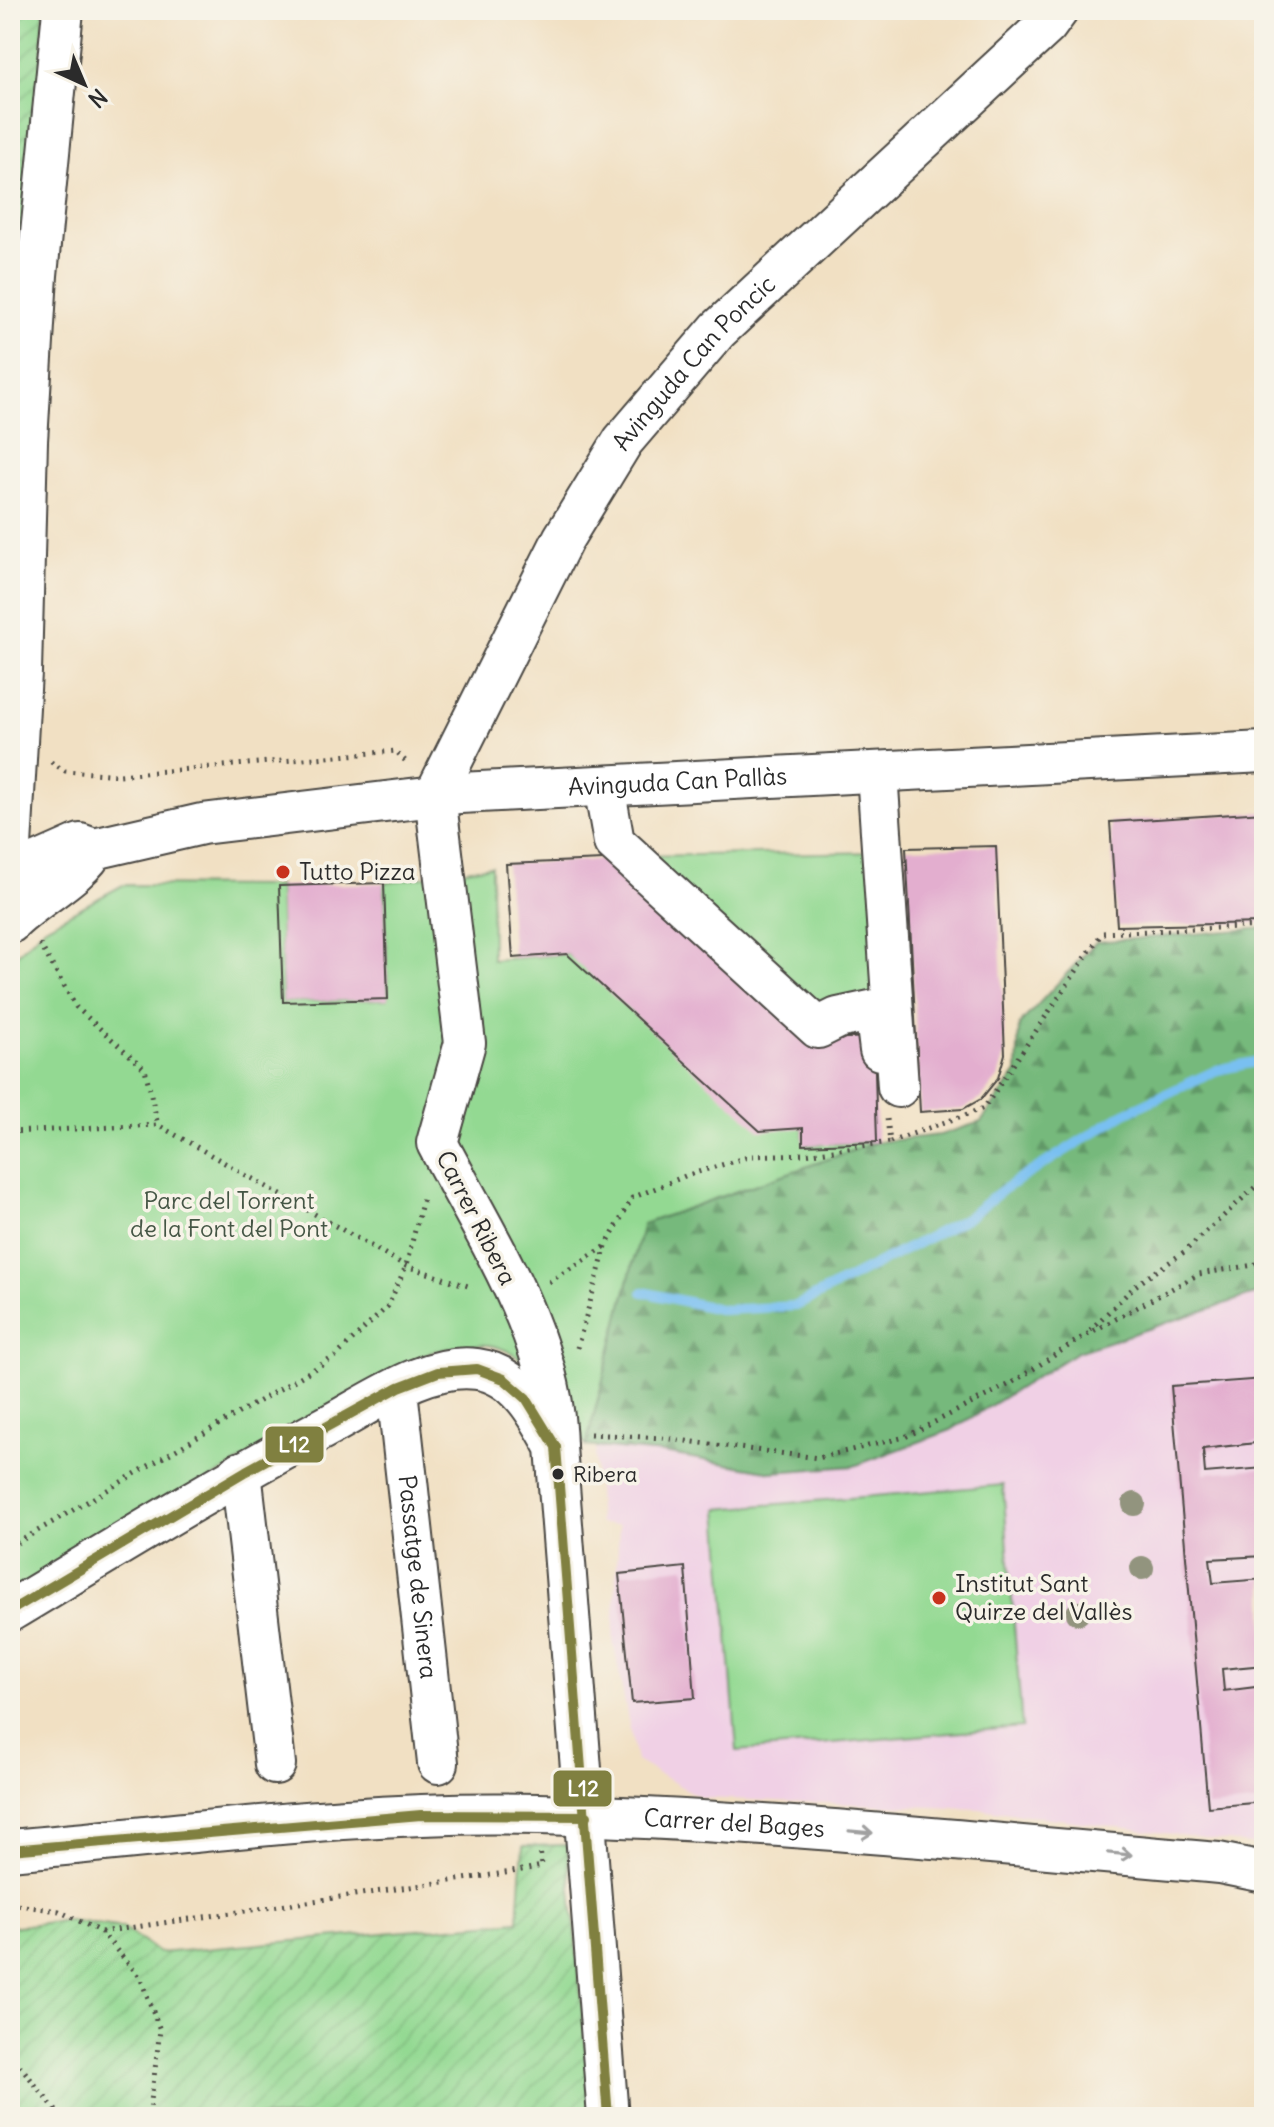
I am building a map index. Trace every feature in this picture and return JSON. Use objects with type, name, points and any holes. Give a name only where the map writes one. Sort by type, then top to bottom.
[{"type":"street","points":[[10,864],[37,275],[63,10]]},
{"type":"street","name":"Avinguda Can Poncic","points":[[435,795],[563,539],[623,441],[718,330],[1047,25],[1058,10]]},
{"type":"street","name":"Avinguda Can Pallàs","points":[[14,903],[87,864],[94,849],[202,824],[435,795],[1264,752]]},
{"type":"street","points":[[877,772],[892,1099]]},
{"type":"street","points":[[604,786],[614,842],[818,1028],[838,1018],[875,1010],[880,1050]]},
{"type":"street","name":"Carrer Ribera","points":[[435,795],[465,1043],[437,1143],[518,1302],[553,1398],[608,2117]]},
{"type":"street","points":[[10,1611],[241,1472],[397,1390],[457,1367],[481,1369],[503,1378],[538,1413],[556,1447]]},
{"type":"street","name":"Passatge de Sinera","points":[[397,1390],[438,1763]]},
{"type":"street","points":[[241,1472],[275,1764]]},
{"type":"street","name":"Carrer del Bages","points":[[10,1850],[421,1815],[537,1814],[853,1831],[1219,1863],[1264,1872]]},
{"type":"path","points":[[10,16],[18,10]]},
{"type":"path","points":[[17,742],[65,771],[120,775],[396,751],[435,795]]},
{"type":"path","points":[[14,903],[76,1007],[145,1069],[158,1125]]},
{"type":"path","points":[[553,1398],[583,1333],[606,1246],[632,1198],[685,1176],[751,1156],[805,1154],[890,1142],[984,1108],[1102,933],[1264,926]]},
{"type":"path","points":[[890,1142],[892,1099]]},
{"type":"path","points":[[10,1132],[158,1125],[406,1266],[518,1302],[606,1246]]},
{"type":"path","points":[[10,1547],[336,1356],[388,1306],[406,1266],[437,1143]]},
{"type":"path","points":[[1084,1336],[1135,1286],[1184,1252],[1264,1179]]},
{"type":"path","points":[[556,1447],[579,1435],[605,1433],[818,1458],[905,1437],[1010,1384],[1084,1336],[1199,1274],[1254,1265],[1264,1259]]},
{"type":"path","points":[[101,1932],[542,1866],[537,1814]]},
{"type":"path","points":[[10,1904],[59,1911],[101,1932],[140,1977],[160,2030],[149,2117]]},
{"type":"path","points":[[10,2053],[61,2117]]},
{"type":"shaded area","name":"Institut Sant Quirze del Vallès","points":[[1264,1291],[1264,1846],[980,1809],[701,1798],[636,1761],[613,1641],[619,1525],[599,1524],[595,1456],[598,1439],[951,1430],[1077,1352]]},
{"type":"green space","points":[[10,10],[44,10],[10,649]]},
{"type":"green space","points":[[885,852],[887,1002],[818,1023],[637,856]]},
{"type":"green space","name":"Parc del Torrent de la Font del Pont","points":[[491,866],[492,960],[567,954],[803,1128],[804,1145],[877,1142],[643,1224],[586,1446],[558,1400],[520,1359],[488,1345],[432,1351],[10,1595],[12,959],[45,927],[123,885],[279,886],[283,1002],[388,999],[384,883]]},
{"type":"green space","points":[[1264,928],[1264,1291],[1077,1352],[951,1430],[854,1466],[773,1472],[663,1453],[586,1446],[643,1224],[877,1142],[940,1135],[981,1122],[1017,1072],[1019,1025],[1096,942]]},
{"type":"green space","points":[[1003,1485],[1022,1727],[737,1751],[718,1509]]},
{"type":"green space","points":[[567,1845],[592,2117],[10,2117],[10,1927],[68,1920],[123,1928],[159,1953],[518,1921],[523,1846]]},
{"type":"building","points":[[1264,812],[1264,923],[1117,926],[1110,822]]},
{"type":"building","points":[[996,846],[1005,1054],[998,1078],[981,1099],[963,1109],[920,1112],[906,848]]},
{"type":"building","points":[[628,859],[821,1039],[874,1037],[877,1142],[803,1145],[803,1128],[760,1131],[567,954],[513,958],[506,864]]},
{"type":"building","points":[[384,883],[388,999],[283,1002],[279,886]]},
{"type":"building","points":[[1264,1379],[1264,1442],[1203,1449],[1205,1473],[1264,1468],[1264,1556],[1210,1559],[1213,1583],[1264,1579],[1264,1665],[1222,1669],[1224,1691],[1264,1686],[1264,1802],[1208,1807],[1171,1386]]},
{"type":"building","points":[[685,1567],[695,1698],[632,1703],[619,1574]]},
{"type":"waterway","points":[[643,1292],[723,1310],[796,1306],[968,1217],[1004,1189],[1125,1113],[1217,1070],[1264,1060]]},
{"type":"transit line","name":"L12","points":[[10,1611],[246,1471],[399,1387],[438,1372],[477,1369],[504,1379],[526,1398],[556,1447],[608,2117]]},
{"type":"transit line","name":"L12","points":[[10,1850],[421,1815],[587,1816]]},
{"type":"place","name":"Tutto Pizza","points":[[283,872]]},
{"type":"place","name":"Ribera","points":[[558,1474]]},
{"type":"place","name":"Institut Sant Quirze del Vallès","points":[[939,1598]]}]
